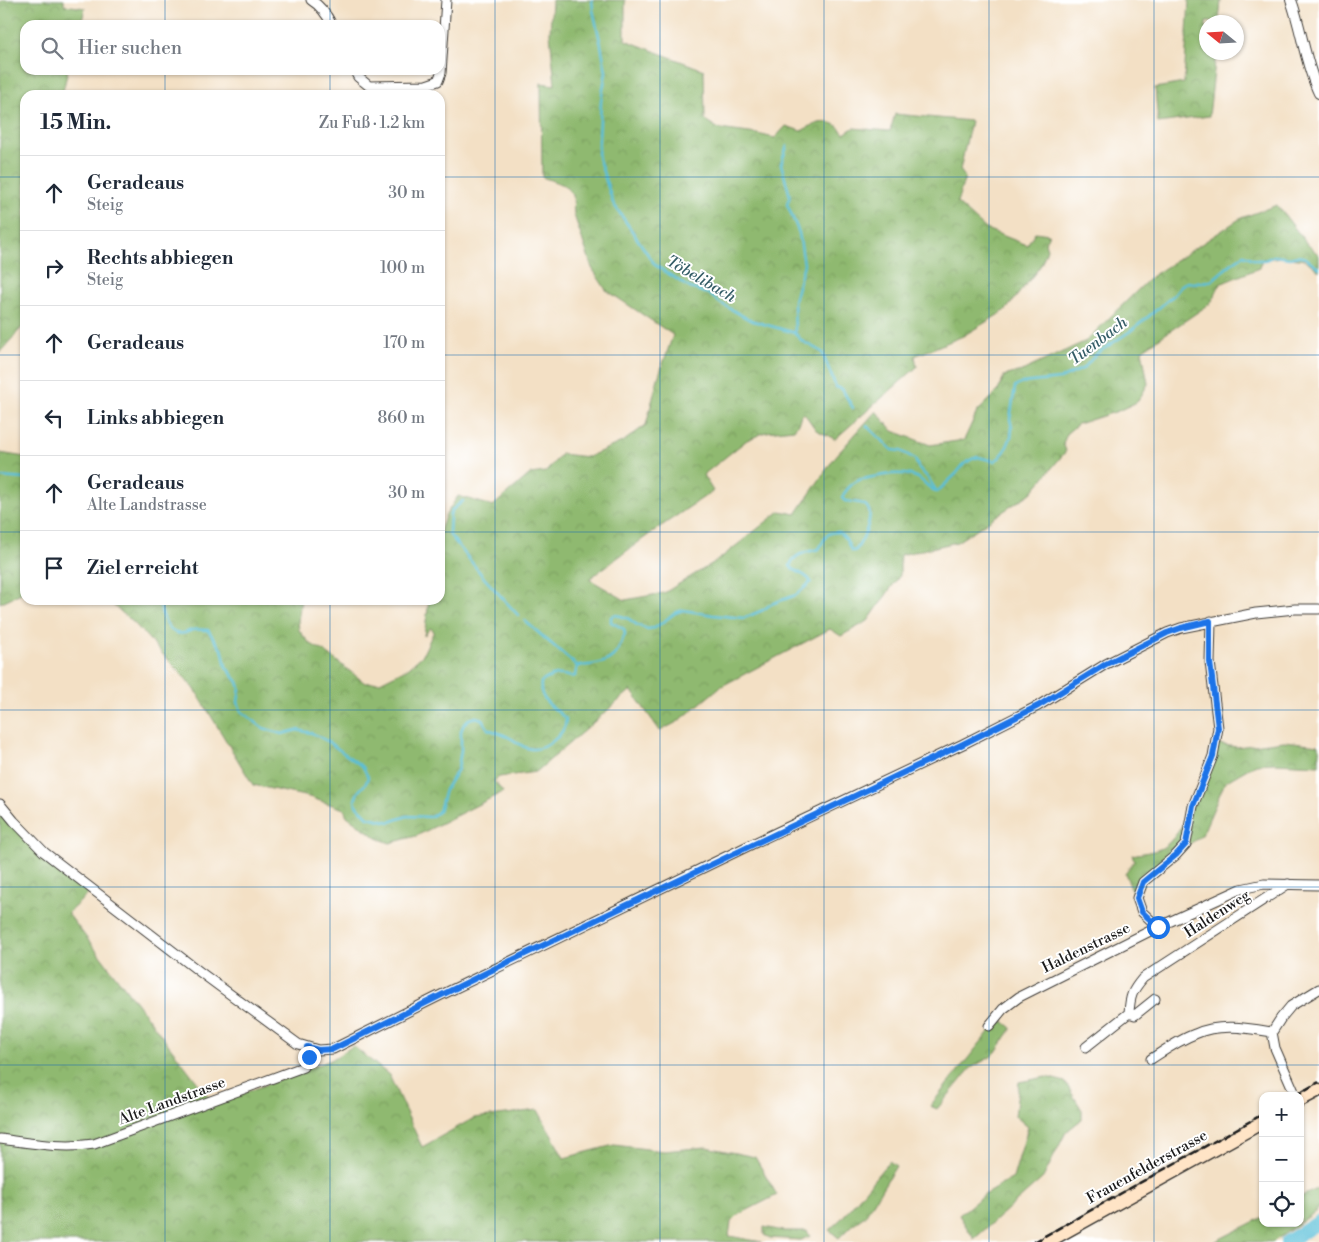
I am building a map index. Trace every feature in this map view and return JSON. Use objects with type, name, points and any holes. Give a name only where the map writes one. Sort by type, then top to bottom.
[{"type":"main road","points":[[1304,1098],[1319,1090]]},
{"type":"main road","name":"Frauenfelderstrasse","points":[[1047,1242],[1259,1124]]},
{"type":"street","points":[[312,0],[318,4],[330,20]]},
{"type":"street","points":[[445,20],[446,0]]},
{"type":"street","points":[[1291,0],[1313,82],[1319,93]]},
{"type":"street","points":[[357,75],[368,86],[426,84],[438,81],[440,75]]},
{"type":"street","points":[[0,804],[44,852],[298,1044],[318,1050],[333,1049],[502,965],[1013,719],[1038,706],[1106,664],[1167,633],[1210,621],[1256,613],[1319,609]]},
{"type":"street","points":[[1158,927],[1142,912],[1137,898],[1143,882],[1176,855],[1186,844],[1193,806],[1213,756],[1218,728],[1210,662],[1210,621]]},
{"type":"street","name":"Haldenstrasse","points":[[989,1026],[1003,1009],[1019,997],[1158,927],[1241,889],[1264,884],[1319,885]]},
{"type":"street","name":"Haldenweg","points":[[1129,1013],[1129,999],[1133,989],[1143,978],[1288,884]]},
{"type":"street","points":[[1294,1092],[1275,1048],[1272,1032],[1291,1006],[1319,989]]},
{"type":"street","points":[[1086,1047],[1129,1013],[1135,1015],[1155,999]]},
{"type":"street","points":[[1151,1058],[1196,1033],[1219,1028],[1243,1028],[1272,1032]]},
{"type":"street","name":"Alte Landstrasse","points":[[0,1139],[79,1147],[94,1144],[303,1066],[309,1057],[307,1047]]},
{"type":"green space","points":[[3,0],[64,0],[64,5],[85,8],[82,20],[20,20],[20,75],[67,75],[63,90],[20,90],[20,330],[0,352],[0,2]]},
{"type":"green space","points":[[552,0],[625,0],[625,40],[704,70],[705,120],[719,129],[775,138],[786,126],[801,131],[813,125],[827,122],[836,125],[844,134],[853,128],[890,131],[895,114],[971,121],[960,170],[965,177],[957,203],[986,229],[1027,245],[1035,232],[1049,234],[1045,243],[1047,249],[1041,265],[1006,310],[963,336],[915,356],[917,367],[835,439],[816,430],[804,413],[794,429],[766,432],[747,440],[703,475],[713,491],[651,533],[589,579],[625,600],[664,593],[718,560],[780,511],[796,514],[835,457],[876,411],[893,431],[930,445],[964,440],[977,412],[998,391],[1004,376],[1022,371],[1086,341],[1151,277],[1241,218],[1277,205],[1307,244],[1319,255],[1319,271],[1306,260],[1283,257],[1262,259],[1259,268],[1220,284],[1211,303],[1142,350],[1148,384],[1138,401],[1118,411],[1078,424],[1068,432],[1063,443],[1066,451],[1031,493],[957,542],[900,555],[900,575],[868,621],[841,636],[830,629],[720,687],[679,721],[660,731],[631,690],[536,772],[499,777],[494,781],[503,792],[416,836],[390,843],[377,838],[347,816],[344,809],[309,797],[253,785],[194,688],[134,623],[113,605],[300,605],[299,630],[309,643],[324,651],[365,683],[380,682],[408,668],[422,656],[434,631],[430,628],[424,636],[428,605],[445,605],[445,516],[458,496],[493,506],[530,474],[546,472],[561,454],[588,457],[624,441],[646,425],[658,378],[673,335],[606,290],[592,268],[574,215],[573,195],[564,185],[542,177],[541,83],[555,85],[550,33]]},
{"type":"green space","points":[[1189,0],[1221,0],[1220,15],[1199,15],[1199,60],[1215,60],[1209,116],[1158,123],[1155,88],[1184,83]]},
{"type":"green space","points":[[0,453],[20,456],[20,593],[0,603]]},
{"type":"green space","points":[[1284,741],[1319,745],[1319,765],[1256,764],[1225,782],[1202,835],[1142,880],[1133,894],[1125,873],[1134,861],[1132,855],[1162,848],[1171,841],[1195,801],[1217,744],[1237,747]]},
{"type":"green space","points":[[0,810],[55,865],[89,893],[69,912],[69,915],[214,1104],[331,1060],[353,1046],[389,1075],[422,1147],[474,1118],[538,1110],[564,1158],[614,1145],[664,1151],[706,1147],[755,1157],[777,1195],[738,1215],[731,1222],[729,1236],[762,1242],[0,1242]]},
{"type":"green space","points":[[1003,1021],[1012,1028],[996,1052],[971,1068],[937,1109],[930,1106],[989,1032]]},
{"type":"green space","points":[[1046,1077],[1065,1082],[1082,1110],[1082,1119],[1066,1132],[1043,1178],[974,1239],[959,1215],[984,1195],[1013,1178],[1028,1127],[1015,1116],[1019,1082]]},
{"type":"green space","points":[[889,1161],[896,1166],[865,1216],[852,1225],[839,1238],[829,1230],[842,1218]]},
{"type":"green space","points":[[1319,1188],[1319,1209],[1304,1220],[1304,1195]]},
{"type":"green space","points":[[1259,1219],[1259,1227],[1294,1227],[1273,1242],[1214,1242]]},
{"type":"green space","points":[[764,1227],[783,1231],[807,1231],[810,1236],[801,1240],[770,1238],[764,1235]]},
{"type":"waterway","name":"Töbelibach","points":[[592,0],[606,72],[601,101],[598,156],[613,203],[655,265],[690,288],[709,294],[720,303],[750,320],[795,333],[802,341],[822,352],[836,387],[842,389],[853,408]]},
{"type":"waterway","points":[[787,146],[781,164],[790,196],[787,204],[799,233],[804,264],[794,301],[795,333]]},
{"type":"waterway","name":"Tuenbach","points":[[159,605],[166,623],[173,631],[185,633],[192,630],[208,630],[223,652],[226,667],[238,682],[240,688],[238,702],[241,711],[263,728],[282,734],[297,730],[312,733],[327,741],[363,767],[368,777],[355,800],[356,805],[368,817],[390,822],[407,816],[430,817],[439,811],[445,790],[458,769],[461,731],[469,719],[476,717],[482,719],[488,729],[527,748],[540,748],[558,737],[565,725],[566,719],[544,699],[541,682],[556,675],[575,676],[577,666],[598,664],[612,657],[619,649],[625,634],[624,629],[611,622],[611,617],[614,615],[629,619],[647,629],[655,628],[675,613],[683,610],[744,618],[763,610],[771,604],[796,595],[811,582],[807,577],[790,566],[795,558],[819,549],[826,536],[831,533],[839,532],[853,551],[856,550],[862,540],[869,520],[870,514],[868,509],[863,504],[845,501],[842,498],[855,482],[861,479],[906,474],[918,478],[937,492],[964,464],[972,459],[978,457],[994,461],[1005,451],[1011,437],[1010,419],[1015,387],[1022,383],[1060,379],[1084,368],[1096,354],[1142,322],[1174,295],[1183,284],[1187,282],[1211,281],[1244,255],[1256,260],[1265,260],[1274,256],[1290,258],[1298,256],[1306,258],[1319,268]]},
{"type":"waterway","name":"Töbelibach","points":[[867,426],[892,450],[901,451],[915,459],[918,467],[937,492]]},
{"type":"waterway","name":"Tuenbach","points":[[0,477],[20,479]]},
{"type":"waterway","points":[[463,501],[450,514],[449,534],[485,579],[518,615]]},
{"type":"waterway","points":[[525,621],[577,666]]},
{"type":"waterway","points":[[1287,1242],[1319,1222]]},
{"type":"railway","points":[[1302,1092],[1319,1082]]},
{"type":"railway","points":[[1034,1242],[1259,1116]]},
{"type":"route","points":[[309,1057],[307,1047],[318,1050],[333,1049],[748,846],[963,744],[1038,706],[1106,664],[1167,633],[1210,621],[1210,662],[1218,728],[1213,756],[1193,806],[1186,844],[1176,855],[1143,882],[1137,898],[1142,912],[1158,927]]}]
